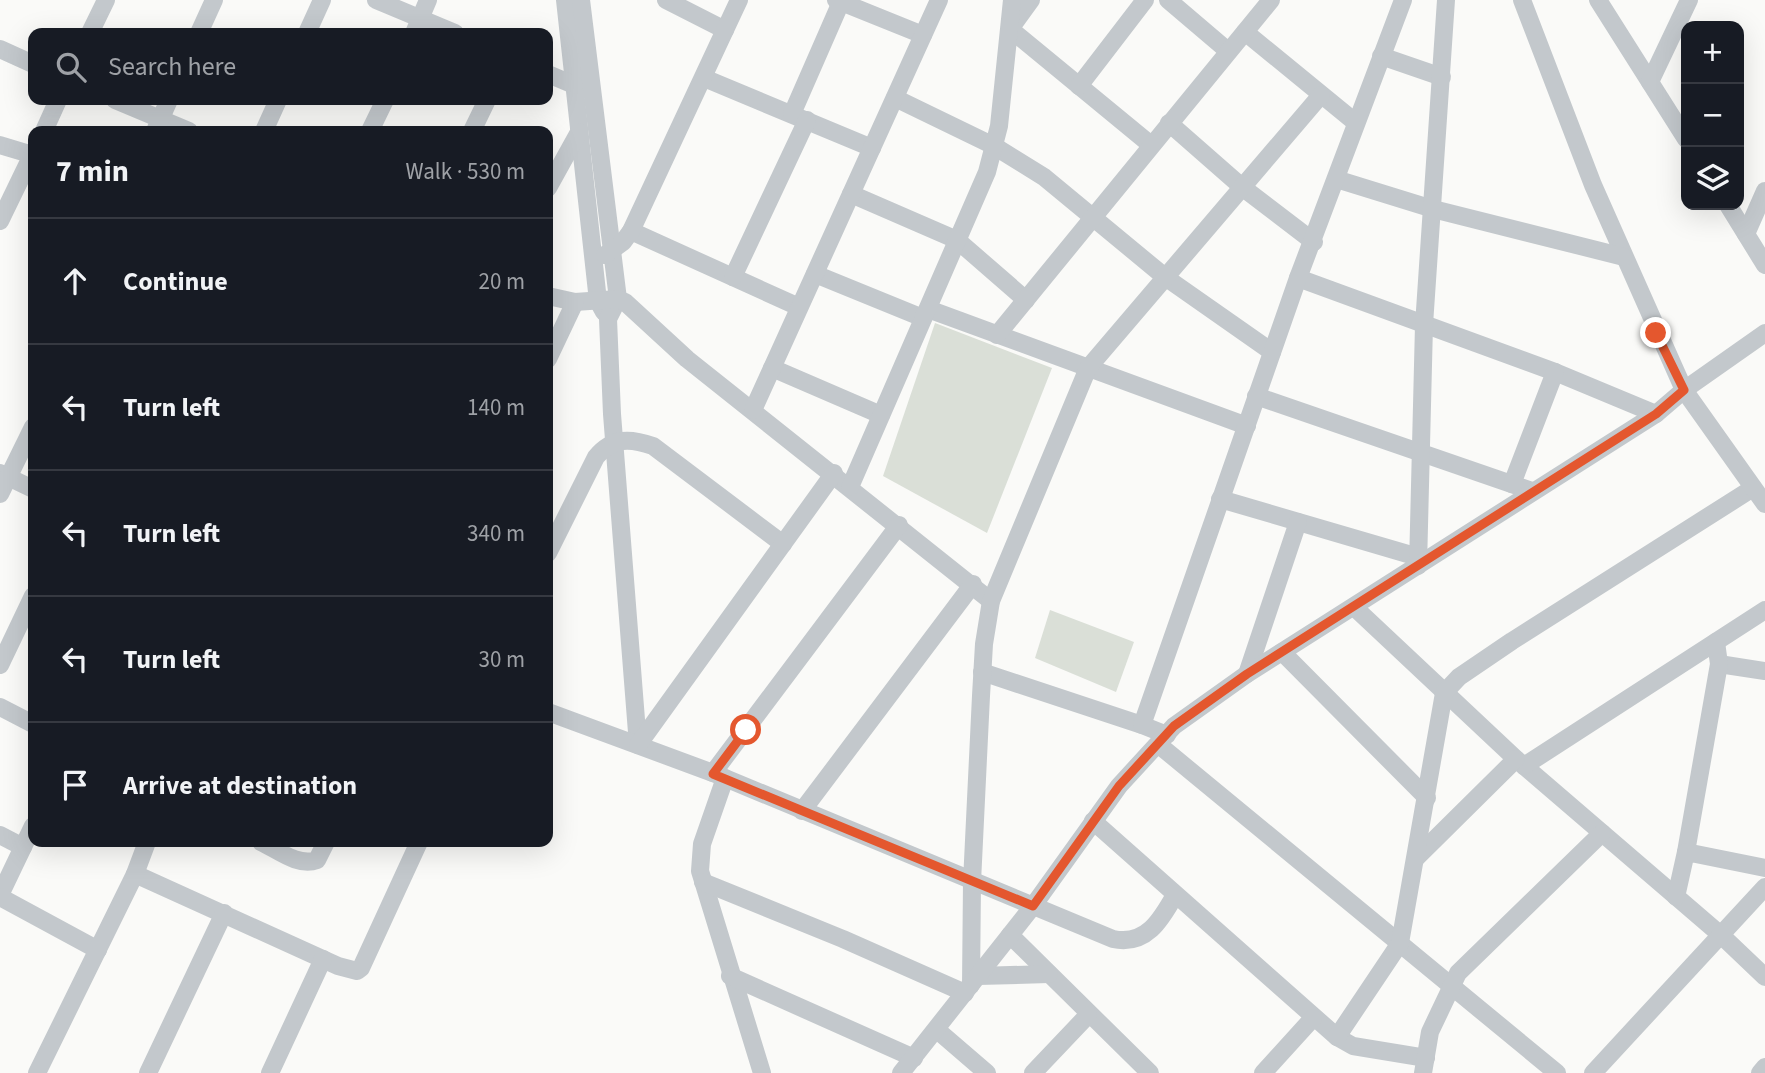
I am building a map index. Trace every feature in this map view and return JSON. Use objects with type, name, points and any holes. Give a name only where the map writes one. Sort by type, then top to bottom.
[{"type":"street","points":[[92,28],[106,0]]},
{"type":"street","points":[[201,28],[214,0]]},
{"type":"street","points":[[309,28],[322,0]]},
{"type":"street","points":[[376,0],[417,25],[428,0]]},
{"type":"street","points":[[565,0],[598,301],[608,319],[614,442],[638,745]]},
{"type":"street","points":[[581,0],[618,299],[608,319]]},
{"type":"street","points":[[666,0],[725,30]]},
{"type":"street","points":[[594,262],[612,250],[631,231],[739,0]]},
{"type":"street","points":[[753,410],[939,0]]},
{"type":"street","points":[[850,487],[976,200],[994,146],[999,126],[1012,0]]},
{"type":"street","points":[[1010,29],[1031,0]]},
{"type":"street","points":[[1079,86],[1144,0]]},
{"type":"street","points":[[1168,0],[1228,51]]},
{"type":"street","points":[[997,335],[1271,0]]},
{"type":"street","points":[[1142,725],[1298,278],[1314,242],[1355,122],[1403,0]]},
{"type":"street","points":[[1418,561],[1424,326],[1447,0]]},
{"type":"street","points":[[1522,0],[1593,186],[1684,390],[1765,504]]},
{"type":"street","points":[[1598,0],[1681,131]]},
{"type":"street","points":[[1650,82],[1689,0]]},
{"type":"street","points":[[733,277],[799,117],[839,1],[923,35]]},
{"type":"street","points":[[1010,29],[1152,145]]},
{"type":"street","points":[[1245,32],[1355,122]]},
{"type":"street","points":[[0,49],[28,62]]},
{"type":"street","points":[[1381,56],[1442,77]]},
{"type":"street","points":[[553,76],[574,85]]},
{"type":"street","points":[[704,78],[872,148]]},
{"type":"street","points":[[972,985],[972,882],[982,672],[991,601],[1088,368],[1321,95]]},
{"type":"street","points":[[895,98],[994,146],[1044,177],[1091,219],[1165,277],[1272,352]]},
{"type":"street","points":[[46,126],[56,105]]},
{"type":"street","points":[[124,105],[158,125],[167,105]]},
{"type":"street","points":[[266,126],[276,105]]},
{"type":"street","points":[[372,126],[383,105]]},
{"type":"street","points":[[474,126],[485,105]]},
{"type":"street","points":[[1169,123],[1242,187],[1314,242]]},
{"type":"street","points":[[553,179],[579,132]]},
{"type":"street","points":[[0,145],[28,153]]},
{"type":"street","points":[[0,221],[28,164]]},
{"type":"street","points":[[1336,179],[1433,209],[1624,257]]},
{"type":"street","points":[[1746,234],[1765,191]]},
{"type":"street","points":[[851,194],[957,240],[1026,300]]},
{"type":"street","points":[[1731,210],[1765,265]]},
{"type":"street","points":[[631,231],[799,307]]},
{"type":"street","points":[[816,274],[925,314],[997,335],[1247,426]]},
{"type":"street","points":[[1298,278],[1555,372],[1656,414]]},
{"type":"street","points":[[553,297],[575,302],[618,299],[632,307],[687,359],[834,473],[991,601]]},
{"type":"street","points":[[553,348],[575,302]]},
{"type":"street","points":[[901,1073],[1033,906],[1119,786],[1200,705],[1354,607],[1418,561],[1656,414],[1684,390],[1765,332]]},
{"type":"street","points":[[772,368],[881,415]]},
{"type":"street","points":[[1512,484],[1555,372]]},
{"type":"street","points":[[1256,396],[1532,491]]},
{"type":"street","points":[[0,494],[4,475],[28,435]]},
{"type":"street","points":[[553,540],[596,457],[614,442],[635,439],[653,446],[783,544]]},
{"type":"street","points":[[638,745],[834,473]]},
{"type":"street","points":[[4,475],[28,487]]},
{"type":"street","points":[[1337,1037],[1400,943],[1444,693],[1459,677],[1501,648],[1753,488]]},
{"type":"street","points":[[1220,499],[1418,561]]},
{"type":"street","points":[[1247,674],[1298,522]]},
{"type":"street","points":[[762,1073],[730,976],[699,857],[719,776],[899,525]]},
{"type":"street","points":[[802,811],[973,584]]},
{"type":"street","points":[[0,666],[28,607]]},
{"type":"street","points":[[1354,607],[1520,762],[1722,936],[1765,977]]},
{"type":"street","points":[[1416,858],[1520,762],[1765,610]]},
{"type":"street","points":[[1676,897],[1719,664],[1716,642]]},
{"type":"street","points":[[1282,652],[1427,798]]},
{"type":"street","points":[[1719,664],[1765,671]]},
{"type":"street","points":[[982,672],[1142,725],[1557,1073]]},
{"type":"street","points":[[0,707],[28,721]]},
{"type":"street","points":[[553,714],[719,776],[1113,939],[1132,941],[1159,923],[1175,895]]},
{"type":"street","points":[[1093,821],[1337,1037],[1353,1046],[1424,1065],[1430,1032],[1458,973],[1602,833]]},
{"type":"street","points":[[0,835],[23,846]]},
{"type":"street","points":[[28,836],[0,896],[98,950]]},
{"type":"street","points":[[37,1073],[135,874],[145,847]]},
{"type":"street","points":[[271,847],[301,862],[310,863],[317,860],[324,847]]},
{"type":"street","points":[[135,874],[348,970],[361,968],[417,847]]},
{"type":"street","points":[[1686,852],[1765,868]]},
{"type":"street","points":[[704,882],[843,939],[972,985],[1049,974]]},
{"type":"street","points":[[1593,1073],[1765,887]]},
{"type":"street","points":[[148,1073],[224,912]]},
{"type":"street","points":[[1010,935],[1088,1015],[1150,1073]]},
{"type":"street","points":[[270,1073],[323,960]]},
{"type":"street","points":[[730,976],[914,1058]]},
{"type":"street","points":[[1033,1073],[1088,1015]]},
{"type":"street","points":[[1263,1073],[1313,1018]]},
{"type":"street","points":[[937,1030],[987,1073]]},
{"type":"street","points":[[1760,1073],[1765,1067]]},
{"type":"shaded area","points":[[935,323],[1052,368],[987,533],[883,476]]},
{"type":"shaded area","points":[[1050,610],[1134,642],[1116,692],[1035,658]]},
{"type":"route","points":[[746,730],[713,774],[1033,906],[1119,786],[1174,726],[1200,705],[1656,414],[1684,390],[1656,333]]}]
